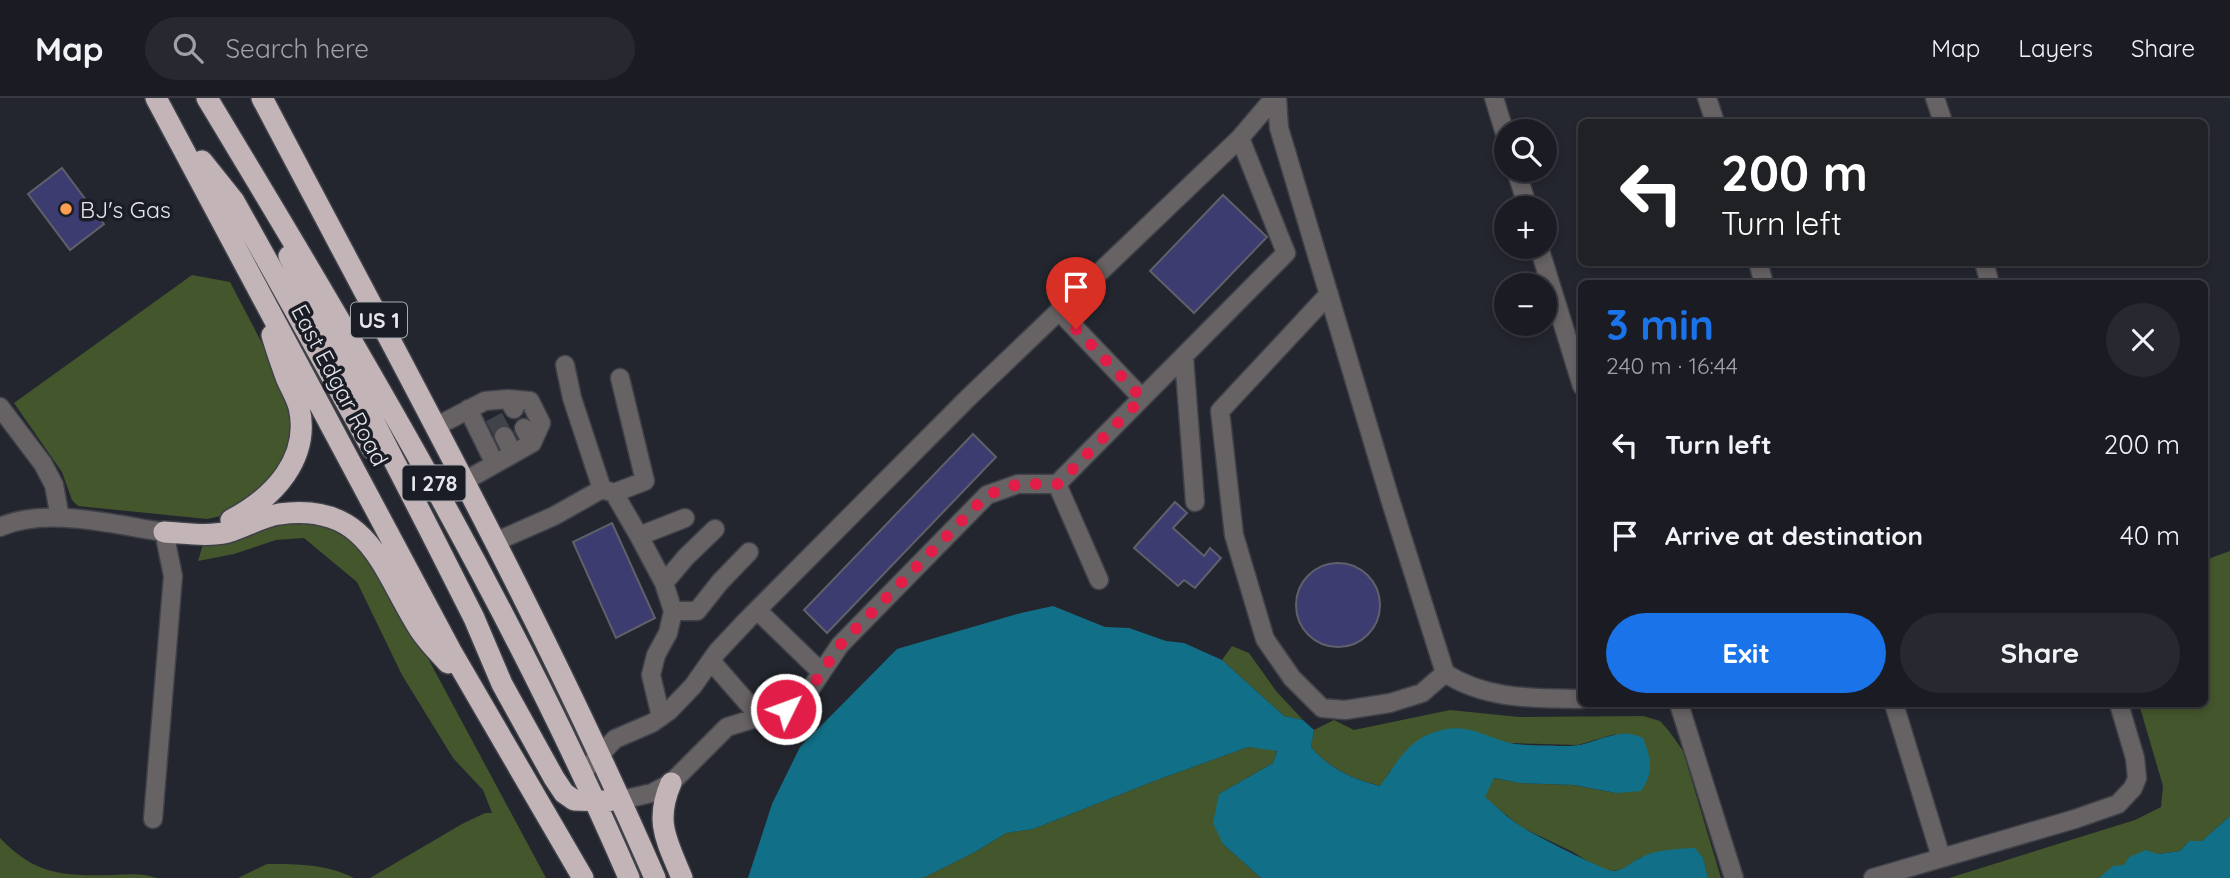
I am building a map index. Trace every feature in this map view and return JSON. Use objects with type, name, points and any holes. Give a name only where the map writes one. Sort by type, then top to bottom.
[{"type":"highway","name":"I 278","points":[[207,98],[443,499],[511,629],[596,802]]},
{"type":"highway","name":"US 1","points":[[262,98],[495,542],[600,754],[655,878]]},
{"type":"highway","points":[[160,105],[234,201],[344,398],[448,594],[502,684],[558,786],[575,800],[621,800]]},
{"type":"highway","name":"East Edgar Road","points":[[160,105],[480,702],[583,878]]},
{"type":"highway","points":[[270,201],[293,268],[429,528],[474,618],[502,684]]},
{"type":"highway","points":[[164,532],[222,524],[242,514],[275,489],[298,450],[300,410],[247,266]]},
{"type":"highway","points":[[164,532],[227,532],[276,514],[296,512],[321,515],[349,527],[373,546],[421,631],[480,702]]},
{"type":"highway","points":[[671,783],[663,802],[661,820],[682,878]]},
{"type":"highway","points":[[596,802],[629,878]]},
{"type":"lane","points":[[582,773],[621,736],[662,717],[693,687],[711,660],[757,610],[968,398],[1240,138],[1275,98]]},
{"type":"lane","points":[[1275,98],[1279,128],[1445,673],[1461,683],[1514,697],[1578,699]]},
{"type":"lane","points":[[1494,98],[1500,119]]},
{"type":"lane","points":[[1707,98],[1714,119]]},
{"type":"lane","points":[[1935,98],[1942,119]]},
{"type":"lane","points":[[621,800],[652,793],[671,783],[727,727],[786,709],[807,694],[840,645],[987,495],[1018,484],[1058,484],[1286,253],[1240,138]]},
{"type":"lane","points":[[1543,259],[1578,373]]},
{"type":"lane","points":[[1329,294],[1220,411],[1234,535],[1247,584],[1265,639],[1292,678],[1322,708],[1345,710],[1390,703],[1422,693],[1445,673]]},
{"type":"lane","points":[[1060,312],[1142,398]]},
{"type":"lane","points":[[1184,357],[1195,502]]},
{"type":"lane","points":[[565,365],[572,398],[608,491],[639,536],[664,583],[673,611],[668,633],[656,655],[651,675],[662,717]]},
{"type":"lane","points":[[495,542],[608,491],[645,481],[620,378]]},
{"type":"lane","points":[[435,427],[485,401],[511,404],[530,401],[541,423],[513,454],[463,482]]},
{"type":"lane","points":[[485,401],[494,417]]},
{"type":"lane","points":[[0,407],[43,464],[54,485],[60,518]]},
{"type":"lane","points":[[468,409],[495,464]]},
{"type":"lane","points":[[503,436],[513,454]]},
{"type":"lane","points":[[1058,484],[1099,580]]},
{"type":"lane","points":[[0,527],[30,518],[60,518],[164,532],[173,576],[153,819]]},
{"type":"lane","points":[[639,536],[685,518]]},
{"type":"lane","points":[[664,583],[685,557],[715,529]]},
{"type":"lane","points":[[673,611],[697,611],[749,552]]},
{"type":"lane","points":[[757,610],[821,672]]},
{"type":"lane","points":[[711,660],[760,717]]},
{"type":"lane","points":[[1680,707],[1734,878]]},
{"type":"lane","points":[[1895,707],[1941,857]]},
{"type":"lane","points":[[1873,878],[2118,804],[2126,798],[2137,778],[2129,735],[2120,707]]},
{"type":"green space","points":[[192,275],[230,282],[288,393],[293,422],[288,454],[261,491],[221,516],[207,519],[78,506],[72,500],[62,472],[14,403]]},
{"type":"green space","points":[[321,515],[374,558],[546,878],[370,878],[462,824],[485,813],[492,813],[483,790],[453,758],[402,675],[357,582],[304,538],[276,540],[234,554],[198,561],[206,534]]},
{"type":"green space","points":[[2230,551],[2230,816],[2202,841],[2189,841],[2180,851],[2158,854],[2124,865],[2099,878],[1949,878],[2135,820],[2161,807],[2163,786],[2140,707],[2208,707],[2208,559]]},
{"type":"green space","points":[[1232,646],[1249,653],[1276,691],[1303,720],[1284,716],[1222,660]]},
{"type":"green space","points":[[1450,710],[1519,717],[1643,716],[1660,721],[1683,751],[1721,878],[1708,878],[1703,858],[1641,857],[1624,869],[1600,869],[1573,852],[1521,827],[1484,797],[1493,778],[1519,783],[1573,785],[1616,793],[1615,734],[1578,745],[1511,743],[1390,771],[1381,786],[1342,772],[1311,747],[1314,730],[1334,720],[1354,730]]},
{"type":"green space","points":[[1248,747],[1277,750],[1273,763],[1219,794],[1223,844],[1261,878],[923,878],[1006,833],[1033,829]]},
{"type":"green space","points":[[0,838],[26,860],[52,871],[157,878],[0,878]]},
{"type":"green space","points":[[267,864],[323,867],[354,878],[238,878]]},
{"type":"water","points":[[1053,606],[1105,627],[1129,628],[1166,641],[1184,643],[1222,660],[1284,716],[1303,720],[1314,730],[1311,747],[1326,761],[1351,776],[1380,786],[1415,742],[1432,733],[1454,728],[1528,745],[1578,745],[1619,734],[1643,738],[1650,765],[1648,778],[1641,791],[1616,793],[1574,785],[1519,783],[1494,778],[1485,797],[1522,827],[1608,870],[1622,869],[1654,852],[1695,848],[1703,858],[1708,878],[1261,878],[1223,844],[1213,823],[1219,794],[1273,763],[1277,751],[1248,747],[1033,829],[1006,833],[923,878],[748,878],[772,804],[800,747],[897,649]]},
{"type":"water","points":[[2230,816],[2230,878],[2099,878],[2113,866],[2124,865],[2129,857],[2146,850],[2158,854],[2180,851],[2189,841],[2202,841]]},
{"type":"building","name":"BJ's Gas","points":[[62,168],[104,224],[70,250],[28,194]]},
{"type":"building","points":[[1223,195],[1267,237],[1194,313],[1150,271]]},
{"type":"building","points":[[973,434],[996,457],[827,633],[804,610]]},
{"type":"building","points":[[1175,502],[1187,513],[1173,528],[1204,556],[1210,548],[1221,558],[1195,588],[1184,580],[1178,586],[1134,548]]},
{"type":"building","points":[[612,523],[655,618],[616,638],[573,542]]},
{"type":"building","points":[[1330,563],[1346,563],[1362,570],[1373,581],[1380,597],[1377,621],[1368,635],[1346,647],[1330,647],[1314,640],[1303,629],[1296,613],[1296,597],[1303,581],[1314,570]]},
{"type":"tunnel","points":[[494,417],[504,436]]},
{"type":"place","name":"BJ's Gas","points":[[66,209]]},
{"type":"route","points":[[786,709],[807,694],[840,645],[987,495],[1018,484],[1058,484],[1142,398],[1076,329]]}]
